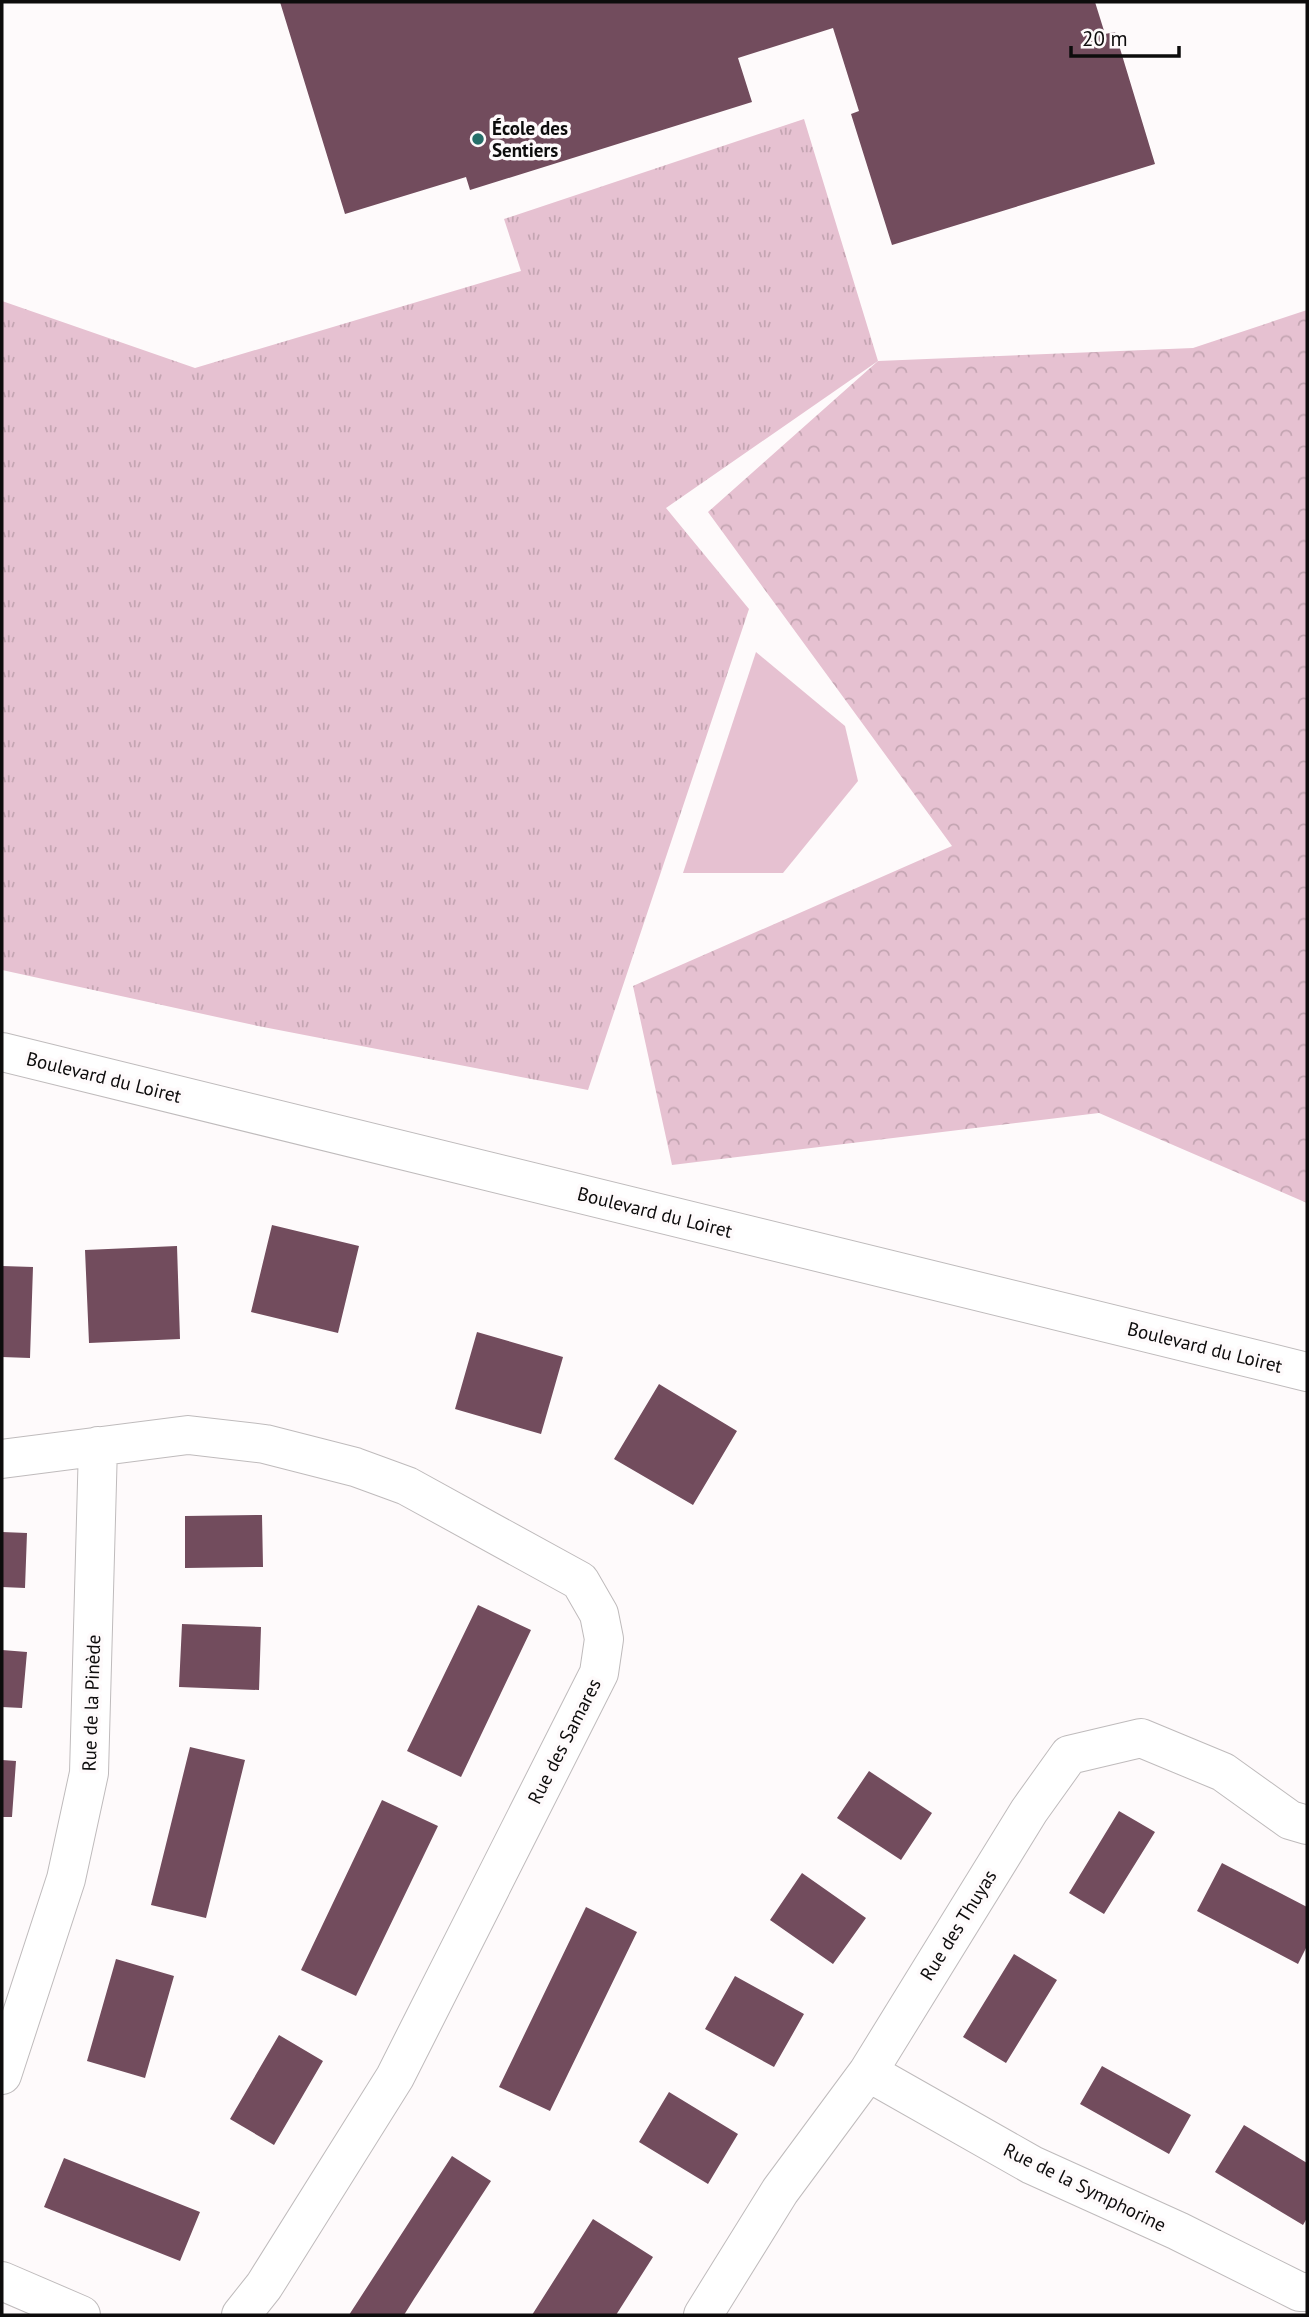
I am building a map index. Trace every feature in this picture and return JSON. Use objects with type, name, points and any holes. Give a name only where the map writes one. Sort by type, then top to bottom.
[{"type":"street","name":"Boulevard du Loiret","points":[[2,1052],[1307,1372]]},
{"type":"street","name":"Rue des Samares","points":[[2,1459],[188,1435],[265,1444],[355,1467],[407,1486],[580,1581],[599,1614],[604,1639],[599,1673],[395,2077],[264,2286],[242,2315]]},
{"type":"street","name":"Rue de la Pinède","points":[[2,2075],[66,1879],[89,1773],[98,1446]]},
{"type":"street","name":"Rue des Thuyas","points":[[703,2315],[780,2191],[868,2072],[1029,1811],[1069,1755],[1141,1738],[1223,1772],[1290,1820],[1307,1825]]},
{"type":"street","name":"Rue de la Symphorine","points":[[868,2072],[1032,2165],[1178,2231],[1300,2292],[1307,2292]]},
{"type":"street","points":[[2,2281],[81,2315]]},
{"type":"green space","points":[[804,119],[878,361],[666,508],[749,609],[588,1090],[258,1026],[2,970],[2,301],[195,368],[521,271],[504,219]]},
{"type":"green space","points":[[1307,310],[1307,1203],[1099,1113],[672,1165],[633,986],[952,846],[708,512],[878,361],[1193,348]]},
{"type":"green space","points":[[756,652],[845,726],[858,781],[783,873],[683,873]]},
{"type":"building","name":"École des Sentiers","points":[[280,2],[1095,2],[1105,34],[1115,32],[1155,164],[892,245],[851,114],[859,111],[833,28],[738,58],[752,102],[470,190],[466,177],[345,214]]},
{"type":"building","points":[[272,1225],[359,1246],[338,1333],[251,1312]]},
{"type":"building","points":[[177,1246],[180,1339],[89,1343],[85,1250]]},
{"type":"building","points":[[2,1266],[33,1267],[30,1358],[2,1357]]},
{"type":"building","points":[[477,1332],[563,1357],[541,1434],[455,1409]]},
{"type":"building","points":[[659,1384],[737,1431],[693,1505],[614,1459]]},
{"type":"building","points":[[262,1515],[263,1567],[185,1568],[185,1516]]},
{"type":"building","points":[[2,1532],[27,1533],[25,1588],[2,1587]]},
{"type":"building","points":[[478,1605],[531,1630],[461,1777],[407,1751]]},
{"type":"building","points":[[182,1624],[261,1627],[259,1690],[179,1687]]},
{"type":"building","points":[[2,1650],[27,1652],[22,1708],[2,1707]]},
{"type":"building","points":[[190,1747],[245,1760],[206,1918],[151,1905]]},
{"type":"building","points":[[2,1760],[16,1761],[12,1817],[2,1817]]},
{"type":"building","points":[[869,1771],[932,1813],[901,1860],[837,1818]]},
{"type":"building","points":[[382,1800],[438,1826],[356,1996],[301,1970]]},
{"type":"building","points":[[1119,1811],[1155,1832],[1104,1914],[1069,1893]]},
{"type":"building","points":[[1222,1863],[1307,1907],[1307,1946],[1298,1964],[1197,1911]]},
{"type":"building","points":[[802,1873],[866,1918],[833,1964],[770,1920]]},
{"type":"building","points":[[586,1907],[637,1932],[550,2111],[499,2087]]},
{"type":"building","points":[[1014,1954],[1057,1980],[1006,2063],[963,2037]]},
{"type":"building","points":[[116,1959],[174,1976],[145,2078],[87,2061]]},
{"type":"building","points":[[735,1976],[804,2014],[774,2067],[705,2029]]},
{"type":"building","points":[[279,2035],[323,2061],[274,2145],[230,2119]]},
{"type":"building","points":[[1102,2066],[1191,2115],[1169,2154],[1080,2104]]},
{"type":"building","points":[[669,2092],[738,2134],[708,2184],[639,2142]]},
{"type":"building","points":[[1244,2125],[1307,2163],[1307,2218],[1303,2225],[1215,2172]]},
{"type":"building","points":[[452,2156],[491,2181],[404,2315],[349,2315]]},
{"type":"building","points":[[64,2158],[200,2212],[180,2261],[44,2207]]},
{"type":"building","points":[[593,2219],[653,2257],[616,2315],[532,2315]]},
{"type":"place","name":"École des Sentiers","points":[[478,139]]}]
